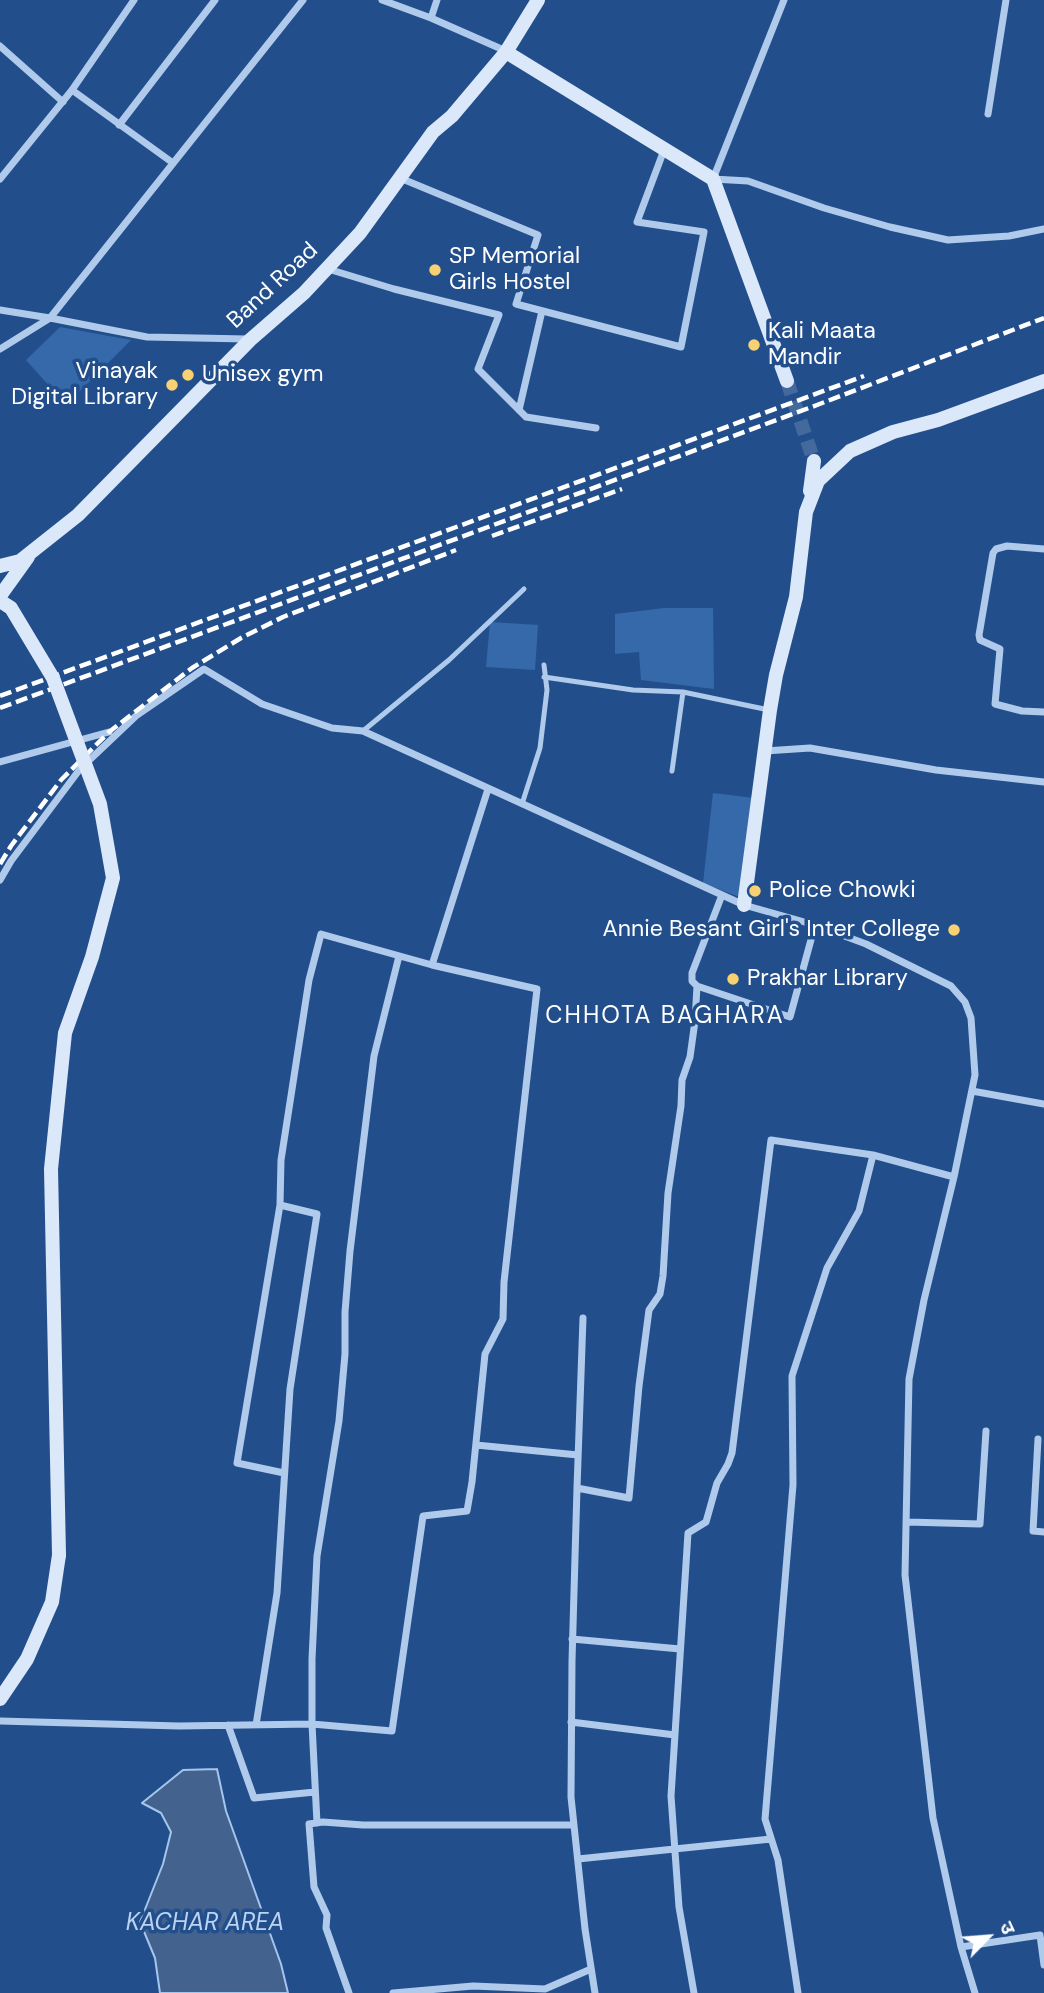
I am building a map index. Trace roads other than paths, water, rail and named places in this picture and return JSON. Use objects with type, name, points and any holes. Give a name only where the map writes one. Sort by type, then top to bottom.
[{"type":"main road","name":"Band Road","points":[[0,566],[20,561],[78,515],[250,340],[304,293],[360,233],[433,132],[452,116],[506,52],[538,0]]},
{"type":"main road","points":[[506,52],[713,179],[787,381]]},
{"type":"main road","points":[[806,512],[818,481],[850,451],[893,432],[938,420],[1044,381]]},
{"type":"main road","points":[[744,905],[770,710],[796,597],[814,461]]},
{"type":"main road","points":[[0,1699],[27,1659],[52,1602],[58,1555],[51,1169],[65,1032],[92,957],[113,878],[100,804],[53,678],[11,608],[0,598],[31,553]]},
{"type":"street","points":[[0,179],[72,90],[134,0]]},
{"type":"street","points":[[120,125],[215,0]]},
{"type":"street","points":[[0,349],[50,318],[303,0]]},
{"type":"street","points":[[382,0],[431,18],[506,52]]},
{"type":"street","points":[[431,18],[438,0]]},
{"type":"street","points":[[783,0],[713,179],[748,181],[824,208],[948,240],[1009,236],[1044,229]]},
{"type":"street","points":[[988,114],[1006,0]]},
{"type":"street","points":[[0,46],[62,102]]},
{"type":"street","points":[[72,90],[173,163]]},
{"type":"street","points":[[400,178],[538,235],[516,304],[681,347],[704,232],[637,222],[665,149]]},
{"type":"street","points":[[327,268],[394,289],[499,315],[478,369],[526,417],[596,428]]},
{"type":"street","points":[[0,310],[147,337],[250,340]]},
{"type":"street","points":[[519,410],[542,311]]},
{"type":"street","points":[[1044,550],[1007,545],[996,549],[993,553],[979,635],[980,640],[998,647],[1001,653],[995,704],[1022,711],[1044,712]]},
{"type":"street","points":[[0,880],[11,861],[80,769],[137,715],[204,669],[262,704],[332,728],[363,731],[744,905],[815,925],[866,944],[951,986],[965,1002],[971,1018],[975,1074],[909,1379],[905,1575],[927,1778],[939,1851],[961,1947],[975,1993]]},
{"type":"street","points":[[0,762],[109,732]]},
{"type":"street","points":[[765,751],[810,748],[936,770],[1044,782]]},
{"type":"street","points":[[432,965],[488,789]]},
{"type":"street","points":[[722,895],[692,973],[692,981],[697,986],[790,1017],[815,925]]},
{"type":"street","points":[[0,1721],[179,1726],[312,1724],[392,1731],[423,1516],[467,1511],[485,1354],[503,1319],[504,1282],[537,989],[432,965],[321,934],[309,980],[281,1160],[280,1205],[237,1463],[284,1473]]},
{"type":"street","points":[[317,1823],[312,1659],[317,1556],[339,1421],[350,1251],[374,1056],[399,956]]},
{"type":"street","points":[[577,1488],[629,1498],[649,1310],[660,1294],[663,1276],[668,1193],[681,1106],[682,1080],[690,1057],[697,986]]},
{"type":"street","points":[[972,1091],[1044,1104]]},
{"type":"street","points":[[694,1993],[679,1907],[671,1796],[688,1533],[706,1522],[717,1482],[732,1453],[771,1140],[873,1156],[954,1177]]},
{"type":"street","points":[[798,1993],[778,1860],[765,1819],[793,1485],[792,1376],[827,1268],[859,1211],[873,1156]]},
{"type":"street","points":[[256,1725],[277,1593],[290,1389],[317,1214],[280,1205]]},
{"type":"street","points":[[583,1318],[572,1639],[571,1797],[595,1993]]},
{"type":"street","points":[[907,1522],[980,1524],[986,1430]]},
{"type":"street","points":[[1038,1439],[1033,1531],[1044,1532]]},
{"type":"street","points":[[476,1446],[578,1455]]},
{"type":"street","points":[[572,1639],[680,1649]]},
{"type":"street","points":[[572,1722],[675,1735]]},
{"type":"street","points":[[228,1725],[254,1798],[315,1792]]},
{"type":"street","points":[[349,1993],[326,1928],[327,1915],[314,1887],[309,1824],[574,1825]]},
{"type":"street","points":[[578,1859],[771,1839]]},
{"type":"street","points":[[961,1947],[1040,1935],[1044,1965]]},
{"type":"street","points":[[393,1993],[473,1986],[545,1989],[591,1969]]},
{"type":"lane","points":[[363,731],[449,660],[524,589]]},
{"type":"lane","points":[[522,804],[540,748],[547,690],[544,665]]},
{"type":"lane","points":[[544,677],[633,690],[682,692],[770,710]]},
{"type":"lane","points":[[672,771],[682,692]]},
{"type":"water","name":"KACHAR AREA","points":[[217,1769],[226,1811],[281,1964],[288,1993],[160,1993],[155,1958],[140,1922],[163,1864],[171,1832],[161,1813],[142,1803],[183,1770]]},
{"type":"tunnel","points":[[787,381],[814,461]]},
{"type":"railway","points":[[0,708],[1044,318]]},
{"type":"railway","points":[[0,696],[864,376]]},
{"type":"railway","points":[[492,536],[622,489]]},
{"type":"railway","points":[[0,864],[61,780],[109,732],[192,668],[241,638],[283,617],[456,550]]},
{"type":"place","name":"SP Memorial Girls Hostel","points":[[435,270]]},
{"type":"place","name":"Kali Maata Mandir","points":[[754,345]]},
{"type":"place","name":"Unisex gym","points":[[188,375]]},
{"type":"place","name":"Vinayak Digital Library","points":[[172,385]]},
{"type":"place","name":"Police Chowki","points":[[755,891]]},
{"type":"place","name":"Annie Besant Girl's Inter College","points":[[954,930]]},
{"type":"place","name":"Prakhar Library","points":[[733,979]]},
{"type":"district","name":"CHHOTA BAGHARA","points":[[665,1017]]}]
